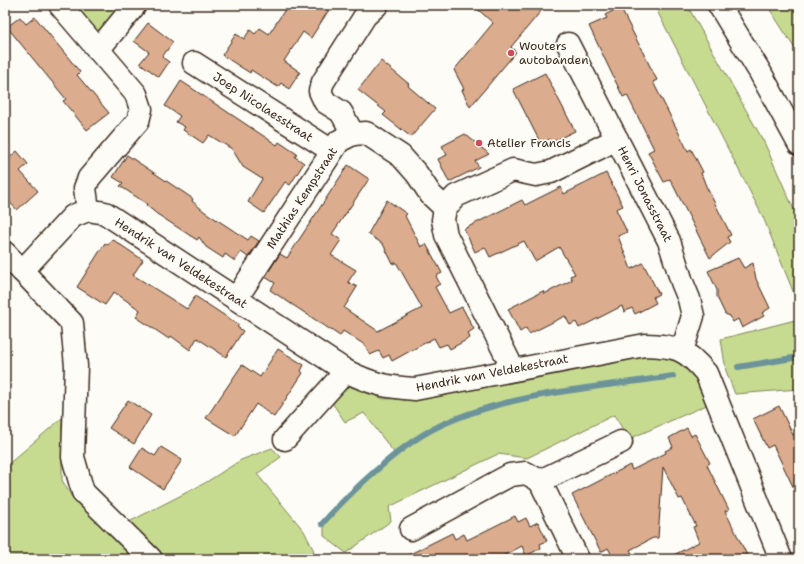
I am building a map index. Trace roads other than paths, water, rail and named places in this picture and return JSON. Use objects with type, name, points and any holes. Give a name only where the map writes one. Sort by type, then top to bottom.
[{"type":"street","points":[[22,271],[73,216],[88,210],[85,188],[90,178],[138,121],[141,109],[136,94],[60,5]]},
{"type":"street","points":[[98,50],[135,5]]},
{"type":"street","points":[[377,5],[365,16],[323,82],[320,91],[325,102],[340,112],[353,134],[366,133],[401,156],[417,174],[431,195],[445,208]]},
{"type":"street","points":[[719,5],[760,72],[799,144]]},
{"type":"street","name":"Henri Jonasstraat","points":[[568,44],[670,241],[682,282],[690,299],[693,316],[682,350]]},
{"type":"street","name":"Joep Nicolaesstraat","points":[[194,63],[332,151]]},
{"type":"street","name":"Mathias Kempstraat","points":[[236,299],[339,141],[353,134]]},
{"type":"street","points":[[513,369],[446,235],[443,220],[445,208],[456,196],[513,170],[536,175],[551,172],[617,139]]},
{"type":"street","name":"Hendrik van Veldekestraat","points":[[88,210],[105,213],[346,371],[367,382],[387,387],[415,389],[513,369],[645,345],[665,346],[682,350],[694,358],[706,373],[781,559]]},
{"type":"street","points":[[5,254],[72,324],[76,366],[73,457],[83,492],[151,559]]},
{"type":"street","points":[[285,439],[346,371]]},
{"type":"street","points":[[540,481],[621,442]]},
{"type":"street","points":[[411,529],[510,475],[526,473],[540,481],[578,559]]},
{"type":"waterway","points":[[738,367],[799,357]]},
{"type":"waterway","points":[[322,524],[346,498],[375,471],[406,446],[435,428],[462,416],[521,399],[551,393],[673,376]]},
{"type":"waterway","points":[[50,559],[62,555]]},
{"type":"place","name":"Wouters autobanden","points":[[511,53]]},
{"type":"place","name":"Atelier Francis","points":[[479,143]]}]
